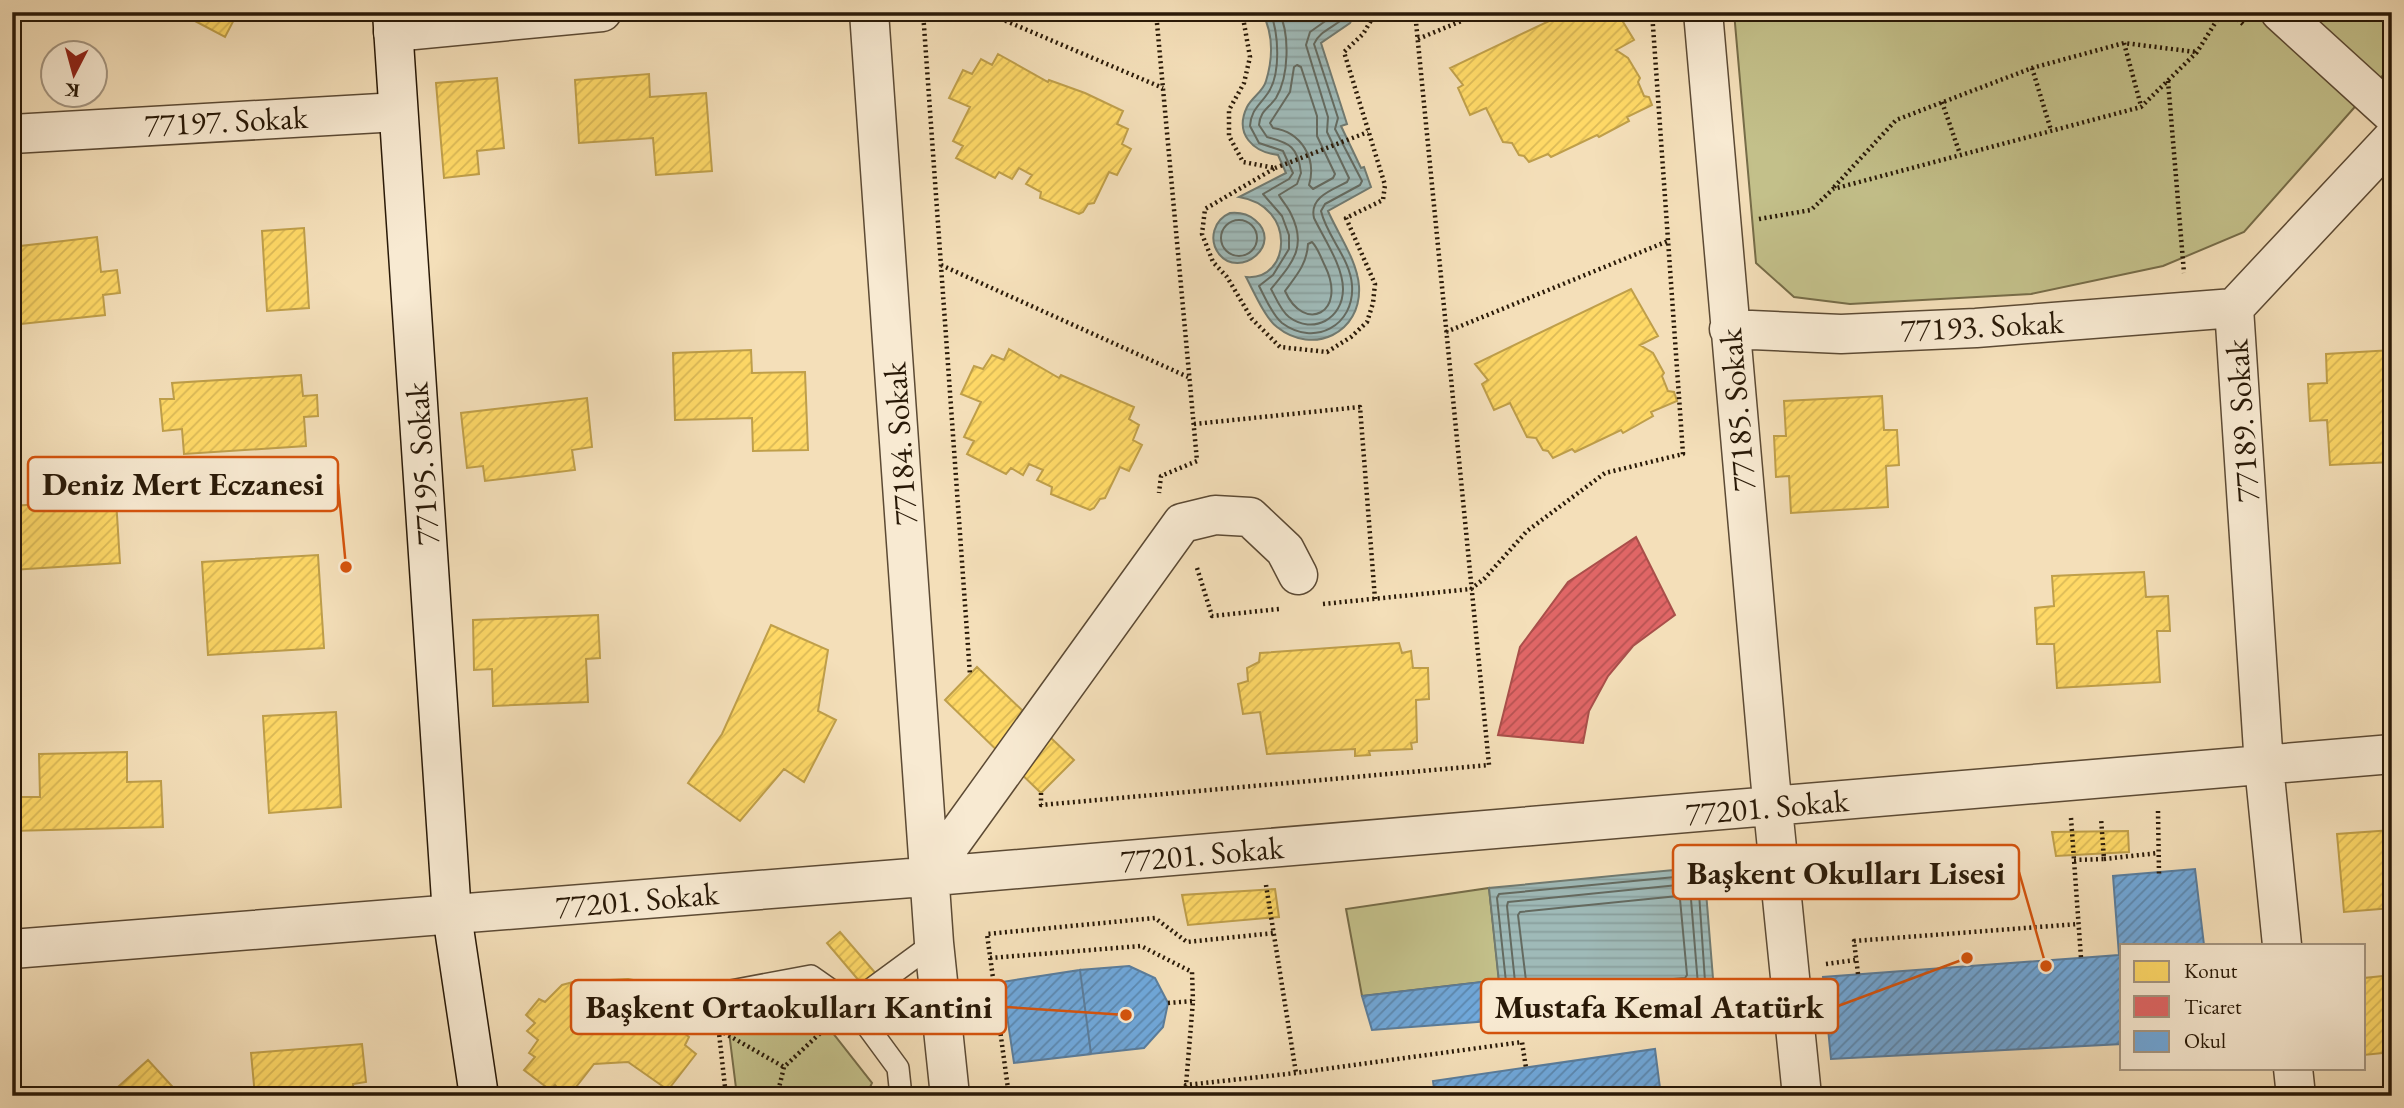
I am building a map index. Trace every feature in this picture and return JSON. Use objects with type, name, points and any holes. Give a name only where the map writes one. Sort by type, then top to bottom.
[{"type":"street","points":[[393,22],[602,12]]},
{"type":"street","name":"77184. Sokak","points":[[869,12],[933,943],[950,1096]]},
{"type":"street","name":"77185. Sokak","points":[[1703,12],[1773,807],[1802,1096]]},
{"type":"street","points":[[2280,12],[2392,114]]},
{"type":"street","name":"77195. Sokak","points":[[393,22],[452,915],[479,1096]]},
{"type":"street","name":"77197. Sokak","points":[[12,134],[398,112]]},
{"type":"street","name":"77189. Sokak","points":[[2282,944],[2264,766],[2234,309],[2392,139]]},
{"type":"street","name":"77193. Sokak","points":[[1730,329],[1841,334],[1976,328],[2234,309]]},
{"type":"street","points":[[930,876],[1182,523],[1215,515],[1250,517],[1285,550],[1298,575]]},
{"type":"street","name":"77201. Sokak","points":[[12,949],[1773,807],[2392,754]]},
{"type":"street","points":[[2293,1070],[2296,1096]]},
{"type":"lane","points":[[851,1004],[933,943]]},
{"type":"lane","points":[[715,994],[811,976],[851,1004],[898,1068],[901,1096]]},
{"type":"path","points":[[923,12],[970,675]]},
{"type":"path","points":[[985,12],[1163,88]]},
{"type":"path","points":[[1156,12],[1197,461],[1161,476],[1159,494]]},
{"type":"path","points":[[1242,12],[1250,57],[1244,83],[1229,110],[1229,136],[1243,162],[1275,168]]},
{"type":"path","points":[[1368,132],[1275,168],[1205,209],[1202,234],[1213,262],[1227,277],[1252,318],[1280,347],[1328,352],[1351,337],[1367,322],[1373,303],[1375,284],[1346,218],[1383,200],[1385,185],[1344,52],[1363,34],[1376,12]]},
{"type":"path","points":[[1041,793],[1041,805],[1489,765],[1415,12]]},
{"type":"path","points":[[1418,39],[1482,12]]},
{"type":"path","points":[[1471,589],[1485,578],[1527,531],[1605,474],[1683,454],[1652,12]]},
{"type":"path","points":[[1833,189],[2141,107],[2197,52],[2222,12]]},
{"type":"path","points":[[1721,225],[1811,210],[1896,120],[2032,68],[2124,43],[2197,52]]},
{"type":"path","points":[[2124,43],[2141,107]]},
{"type":"path","points":[[2032,68],[2051,130]]},
{"type":"path","points":[[2168,80],[2188,312]]},
{"type":"path","points":[[1942,102],[1960,154]]},
{"type":"path","points":[[1446,332],[1668,241]]},
{"type":"path","points":[[941,265],[1189,377]]},
{"type":"path","points":[[1193,424],[1360,407],[1375,599]]},
{"type":"path","points":[[2158,805],[2159,874]]},
{"type":"path","points":[[2100,810],[2104,859]]},
{"type":"path","points":[[2071,813],[2081,958]]},
{"type":"path","points":[[2074,860],[2158,853]]},
{"type":"path","points":[[1266,884],[1296,1073]]},
{"type":"path","points":[[1009,1096],[987,934],[1155,918],[1187,942],[1273,933]]},
{"type":"path","points":[[1858,974],[1854,941],[2078,924]]},
{"type":"path","points":[[990,958],[1141,946],[1192,972],[1193,1001],[1186,1085],[1180,1096]]},
{"type":"path","points":[[675,998],[715,994],[726,1096]]},
{"type":"path","points":[[1168,1003],[1193,1001]]},
{"type":"path","points":[[777,1096],[784,1067],[851,1004]]},
{"type":"path","points":[[719,1030],[784,1067]]},
{"type":"path","points":[[1186,1085],[1522,1042],[1526,1068]]},
{"type":"shaded area","points":[[1734,12],[2392,12],[2392,65],[2244,232],[2163,266],[2031,294],[1850,304],[1794,297],[1756,263]]},
{"type":"shaded area","points":[[1489,888],[1499,980],[1362,996],[1346,909]]},
{"type":"shaded area","points":[[803,995],[872,1083],[866,1096],[737,1096],[726,1008]]},
{"type":"water","points":[[1262,12],[1356,12],[1350,23],[1321,43],[1347,124],[1341,126],[1361,168],[1364,167],[1371,187],[1328,211],[1358,276],[1358,302],[1353,316],[1344,327],[1333,335],[1320,339],[1305,339],[1277,327],[1264,311],[1246,277],[1261,275],[1272,267],[1279,256],[1281,242],[1279,227],[1271,214],[1258,203],[1239,197],[1286,173],[1278,155],[1261,150],[1248,140],[1243,125],[1247,107],[1265,85],[1270,63],[1270,37]]},
{"type":"water","points":[[1230,213],[1250,216],[1263,229],[1265,239],[1262,248],[1256,256],[1247,261],[1228,261],[1216,248],[1214,230],[1220,220]]},
{"type":"water","points":[[1704,867],[1715,1003],[1503,1020],[1489,888]]},
{"type":"building: Konut","points":[[178,12],[238,12],[225,37]]},
{"type":"building: Konut","points":[[1568,12],[1617,12],[1634,40],[1616,50],[1628,58],[1640,78],[1638,82],[1644,96],[1649,97],[1652,105],[1627,117],[1629,121],[1599,137],[1597,135],[1551,157],[1548,154],[1529,162],[1519,155],[1512,143],[1503,142],[1486,108],[1470,115],[1458,88],[1463,85],[1450,68]]},
{"type":"building: Konut","points":[[998,54],[1048,82],[1049,80],[1085,93],[1123,111],[1117,124],[1128,129],[1122,144],[1131,149],[1117,175],[1109,172],[1094,203],[1088,204],[1083,212],[1079,214],[1040,198],[1041,192],[1026,184],[1032,175],[1019,168],[1012,179],[999,172],[995,178],[956,158],[963,146],[953,141],[970,107],[949,98],[963,70],[972,74],[981,59],[992,65]]},
{"type":"building: Konut","points":[[649,74],[650,97],[706,93],[712,171],[656,175],[653,138],[579,143],[575,80]]},
{"type":"building: Konut","points":[[497,78],[504,148],[477,151],[479,174],[444,178],[436,83]]},
{"type":"building: Konut","points":[[304,228],[309,308],[267,311],[262,231]]},
{"type":"building: Konut","points":[[97,237],[101,272],[117,270],[120,293],[103,295],[105,315],[12,325],[12,247]]},
{"type":"building: Konut","points":[[1631,289],[1658,336],[1640,345],[1653,353],[1664,373],[1662,376],[1668,391],[1674,392],[1677,401],[1651,412],[1653,416],[1623,433],[1621,430],[1575,452],[1572,449],[1553,458],[1548,451],[1543,450],[1536,438],[1527,437],[1510,403],[1494,410],[1482,384],[1488,380],[1475,364]]},
{"type":"building: Konut","points":[[1009,349],[1059,378],[1061,375],[1134,407],[1129,419],[1139,425],[1133,440],[1142,445],[1129,471],[1120,467],[1105,498],[1100,499],[1094,508],[1090,510],[1051,494],[1052,487],[1037,480],[1043,470],[1029,464],[1023,475],[1011,468],[1006,474],[967,454],[974,441],[964,437],[981,402],[961,394],[974,366],[983,369],[992,355],[1004,360]]},
{"type":"building: Konut","points":[[751,350],[752,373],[805,372],[808,450],[753,451],[752,418],[675,420],[673,353]]},
{"type":"building: Konut","points":[[2392,350],[2392,462],[2330,465],[2327,420],[2310,421],[2308,384],[2327,383],[2326,354]]},
{"type":"building: Konut","points":[[301,375],[303,396],[317,395],[318,416],[304,417],[306,446],[184,454],[182,429],[163,431],[160,399],[174,399],[172,383]]},
{"type":"building: Konut","points":[[1882,396],[1884,430],[1897,430],[1899,465],[1886,466],[1888,507],[1791,513],[1789,476],[1776,477],[1774,436],[1786,436],[1784,401]]},
{"type":"building: Konut","points":[[587,398],[592,447],[572,450],[575,470],[485,481],[483,466],[467,468],[461,413]]},
{"type":"building: Konut","points":[[116,499],[120,563],[12,570],[12,506]]},
{"type":"building: Konut","points":[[318,555],[324,648],[208,655],[202,562]]},
{"type":"building: Konut","points":[[2144,572],[2146,597],[2168,596],[2170,631],[2157,631],[2160,682],[2057,688],[2054,644],[2037,644],[2035,608],[2054,606],[2052,576]]},
{"type":"building: Konut","points":[[598,615],[600,658],[586,659],[588,702],[493,706],[492,669],[474,670],[473,620]]},
{"type":"building: Konut","points":[[771,625],[828,650],[818,711],[836,720],[804,782],[784,769],[740,821],[688,783],[722,734]]},
{"type":"building: Konut","points":[[1399,643],[1402,653],[1411,651],[1413,668],[1428,668],[1429,699],[1416,700],[1417,742],[1411,743],[1412,749],[1369,751],[1370,755],[1355,756],[1355,749],[1267,754],[1260,712],[1243,714],[1238,684],[1248,681],[1247,668],[1259,662],[1260,653]]},
{"type":"building: Konut","points":[[977,667],[1074,760],[1041,793],[945,700]]},
{"type":"building: Konut","points":[[336,712],[341,807],[269,813],[263,716]]},
{"type":"building: Konut","points":[[127,752],[127,782],[161,781],[163,827],[12,831],[12,797],[40,797],[39,754]]},
{"type":"building: Konut","points":[[2392,830],[2392,908],[2344,912],[2337,834]]},
{"type":"building: Konut","points":[[2128,831],[2129,852],[2056,856],[2052,832]]},
{"type":"building: Konut","points":[[1275,889],[1279,917],[1188,925],[1182,895]]},
{"type":"building: Konut","points":[[840,932],[902,1004],[889,1016],[827,943]]},
{"type":"building: Konut","points":[[2392,975],[2392,1052],[2366,1055],[2366,978]]},
{"type":"building: Konut","points":[[628,979],[665,990],[681,1004],[679,1013],[686,1016],[677,1027],[689,1037],[685,1045],[696,1054],[668,1090],[628,1062],[594,1064],[569,1096],[564,1096],[555,1085],[550,1090],[524,1070],[535,1057],[529,1053],[538,1040],[527,1031],[535,1023],[526,1015],[539,999],[545,1002],[562,985],[573,982]]},
{"type":"building: Konut","points":[[362,1044],[366,1082],[353,1084],[354,1096],[255,1096],[251,1053]]},
{"type":"building: Konut","points":[[148,1060],[181,1096],[108,1096]]},
{"type":"building: Ticaret","points":[[1636,537],[1675,615],[1633,646],[1608,676],[1589,711],[1583,743],[1498,735],[1520,647],[1568,582]]},
{"type":"building: Okul","points":[[2195,869],[2204,944],[2120,944],[2120,1044],[1831,1059],[1823,977],[2119,955],[2113,876]]},
{"type":"building: Okul","points":[[1129,966],[1155,978],[1168,1003],[1163,1027],[1144,1048],[1091,1054],[1080,970]]},
{"type":"building: Okul","points":[[1080,970],[1091,1054],[1014,1063],[1002,982]]},
{"type":"building: Okul","points":[[1499,980],[1503,1020],[1372,1030],[1362,996]]},
{"type":"building: Okul","points":[[1655,1049],[1661,1096],[1435,1096],[1433,1081]]},
{"type":"place","name":"Deniz Mert Eczanesi","points":[[346,567]]},
{"type":"place","name":"Mustafa Kemal Atatürk","points":[[1967,958]]},
{"type":"place","name":"Başkent Okulları Lisesi","points":[[2046,966]]},
{"type":"place","name":"Başkent Ortaokulları Kantini","points":[[1126,1015]]}]
